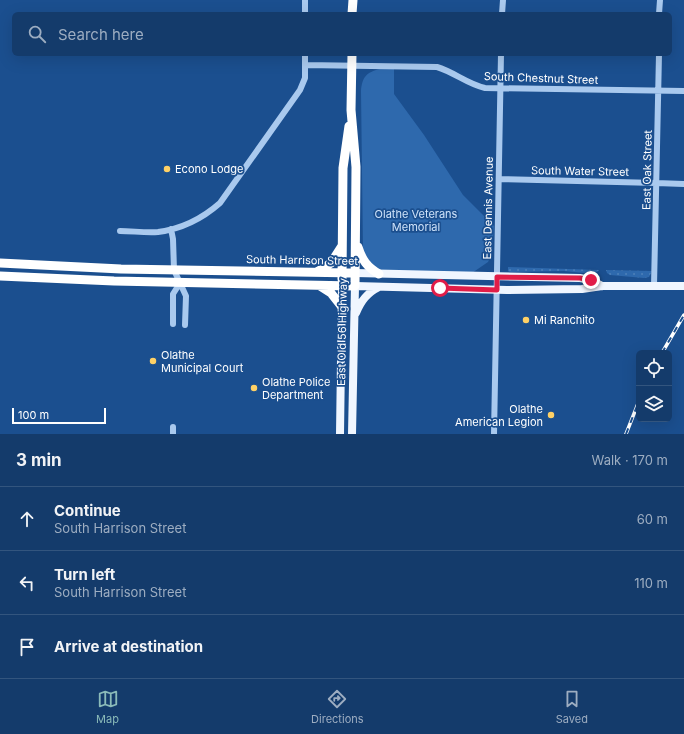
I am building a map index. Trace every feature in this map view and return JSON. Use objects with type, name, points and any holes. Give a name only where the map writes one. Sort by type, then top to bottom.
[{"type":"highway","points":[[352,0],[352,12]]},
{"type":"highway","name":"East Old 56 Highway","points":[[352,56],[351,110],[356,168],[355,286]]},
{"type":"highway","name":"East Old 56 Highway","points":[[342,286],[343,168],[351,110]]},
{"type":"highway","points":[[356,240],[365,263],[370,269],[380,274]]},
{"type":"highway","points":[[314,273],[331,263],[342,245]]},
{"type":"highway","name":"South Harrison Street","points":[[0,263],[121,269],[355,273]]},
{"type":"highway","name":"South Harrison Street","points":[[0,276],[114,282],[355,286]]},
{"type":"highway","points":[[320,286],[331,292],[342,307]]},
{"type":"main road","name":"South Harrison Street","points":[[355,273],[580,278],[591,280],[602,286]]},
{"type":"main road","name":"East Old 56 Highway","points":[[340,434],[342,286]]},
{"type":"main road","name":"South Harrison Street","points":[[355,286],[497,290],[582,289],[602,286],[684,286]]},
{"type":"main road","name":"East Old 56 Highway","points":[[352,434],[355,286]]},
{"type":"main road","points":[[354,318],[364,298],[379,287]]},
{"type":"street","points":[[305,0],[305,12]]},
{"type":"street","points":[[502,12],[503,0]]},
{"type":"street","points":[[660,0],[660,12]]},
{"type":"street","points":[[120,231],[157,232],[171,229],[198,218],[211,211],[220,203],[300,90],[304,78],[305,56]]},
{"type":"street","name":"East Dennis Avenue","points":[[494,434],[502,56]]},
{"type":"street","name":"East Oak Street","points":[[654,286],[659,56]]},
{"type":"street","name":"South Chestnut Street","points":[[305,64],[437,67],[448,71],[476,86],[485,88],[684,92]]},
{"type":"street","name":"South Water Street","points":[[499,179],[684,184]]},
{"type":"street","points":[[171,229],[173,239],[174,270],[186,296],[185,325]]},
{"type":"street","points":[[173,324],[174,294],[180,283]]},
{"type":"street","points":[[173,427],[173,434]]},
{"type":"green space","name":"Olathe Veterans Memorial","points":[[380,69],[394,69],[394,94],[424,135],[463,195],[494,226],[492,254],[488,262],[472,273],[380,272],[372,268],[363,253],[361,91],[362,82],[366,76],[371,72]]},
{"type":"green space","points":[[508,267],[599,270],[595,274],[564,271],[510,272],[508,271]]},
{"type":"green space","points":[[606,270],[652,271],[649,277],[644,278],[610,275]]},
{"type":"railway","points":[[664,350],[684,315]]},
{"type":"railway","points":[[626,434],[636,409]]},
{"type":"place","name":"Econo Lodge","points":[[167,169]]},
{"type":"place","name":"Mi Ranchito","points":[[526,320]]},
{"type":"place","name":"Olathe Municipal Court","points":[[153,361]]},
{"type":"place","name":"Olathe Police Department","points":[[254,388]]},
{"type":"place","name":"Olathe American Legion","points":[[551,415]]},
{"type":"route","points":[[440,288],[497,290],[497,277],[580,278],[591,280]]}]
